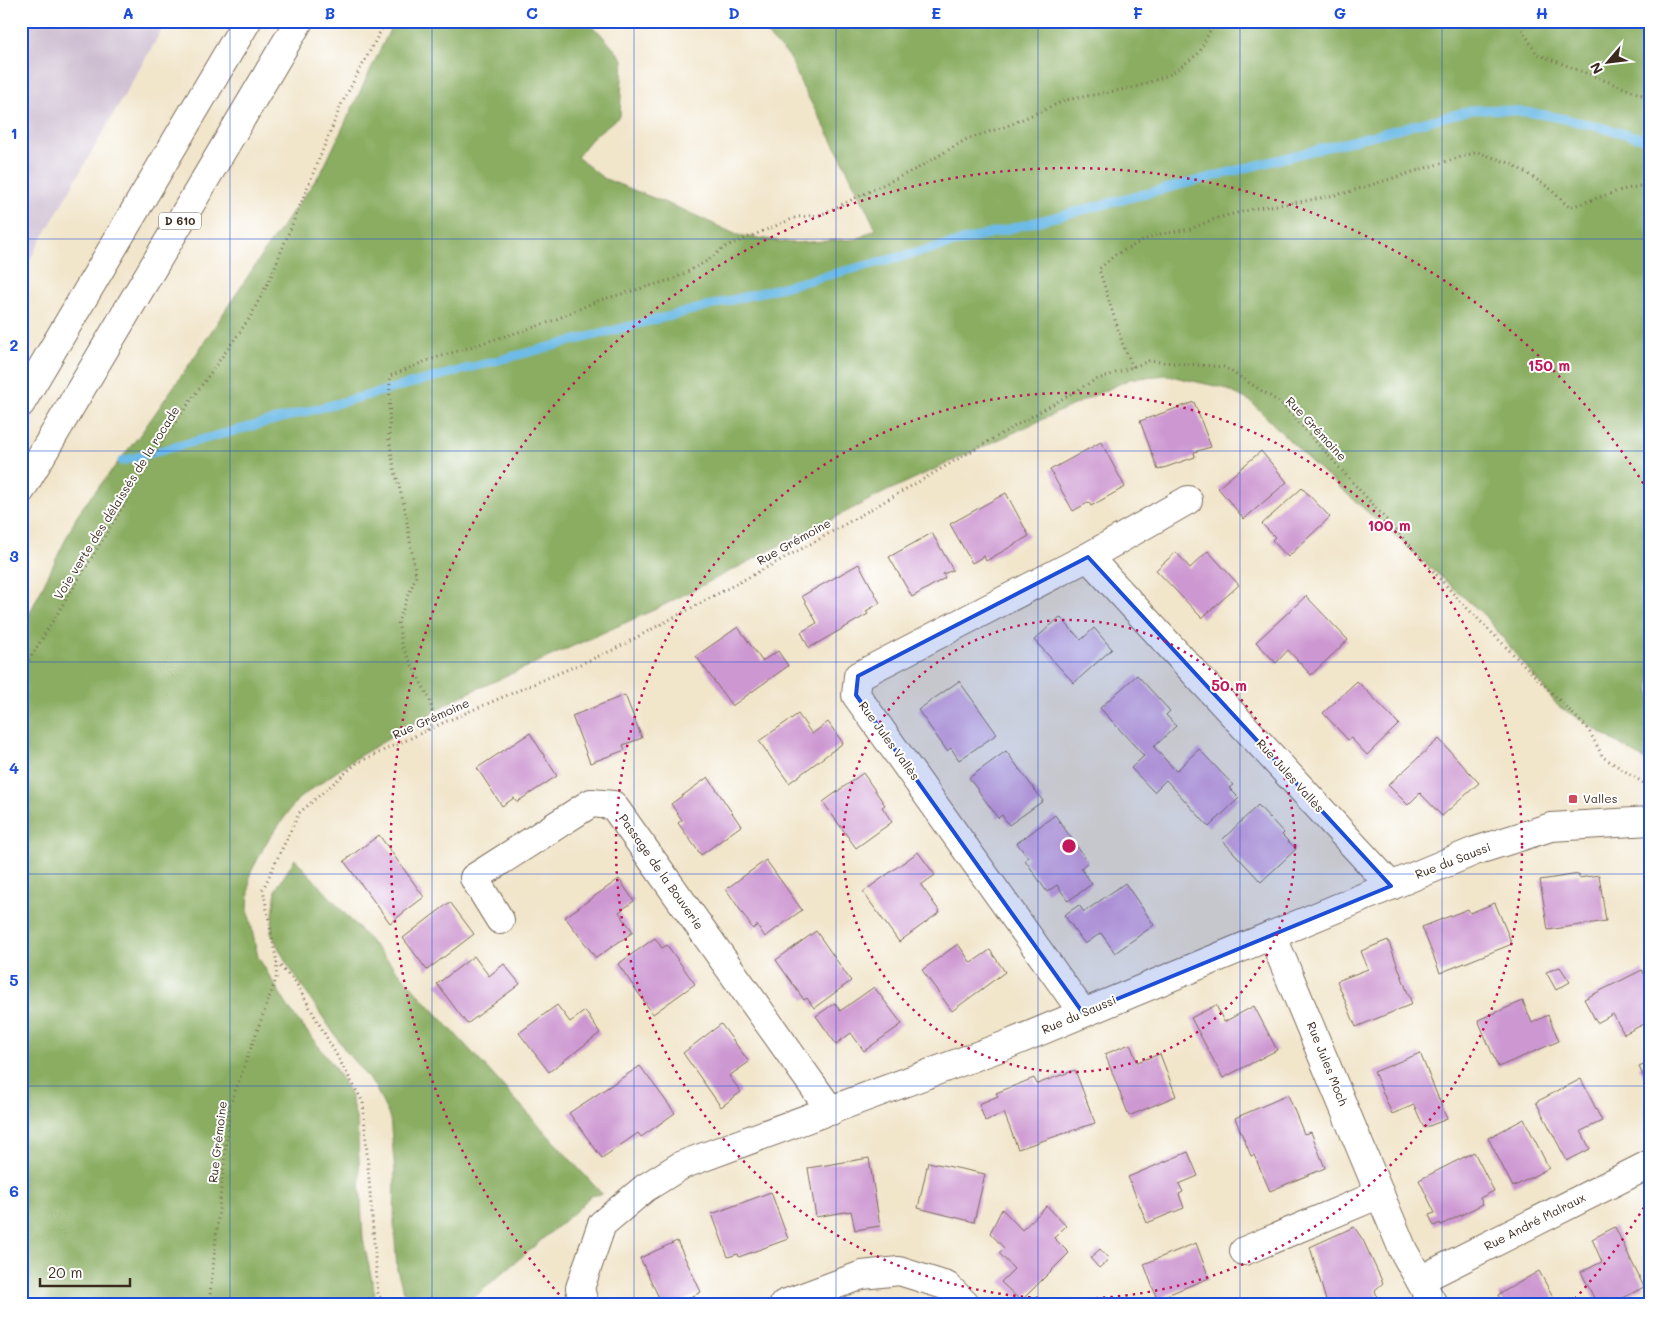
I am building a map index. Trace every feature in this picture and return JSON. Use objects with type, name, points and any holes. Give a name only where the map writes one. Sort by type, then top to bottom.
[{"type":"main road","points":[[21,403],[247,21]]},
{"type":"main road","name":"D 610","points":[[21,490],[299,21]]},
{"type":"main road","name":"Rue Jules Vallès","points":[[1083,1013],[856,695],[858,676],[1088,556],[1188,500]]},
{"type":"main road","name":"Rue Jules Vallès","points":[[1088,556],[1391,886]]},
{"type":"main road","name":"Passage de la Bouverie","points":[[500,920],[474,878],[591,803],[613,806],[831,1111]]},
{"type":"main road","name":"Rue du Saussi","points":[[584,1304],[580,1288],[602,1224],[645,1188],[682,1165],[831,1111],[1083,1013],[1475,851],[1551,827],[1650,821]]},
{"type":"main road","name":"Rue Jules Moch","points":[[1272,935],[1403,1250],[1433,1304]]},
{"type":"main road","name":"Rue André Malraux","points":[[1420,1280],[1650,1164]]},
{"type":"main road","points":[[1244,1251],[1380,1194]]},
{"type":"main road","points":[[784,1304],[862,1276],[899,1271],[947,1286],[966,1304]]},
{"type":"path","name":"Voie verte des délaissés de la rocade","points":[[21,673],[169,431],[249,319],[268,282],[342,103],[386,21]]},
{"type":"path","points":[[427,730],[433,718],[430,700],[402,646],[398,622],[416,576],[404,504],[394,468],[389,439],[390,376],[426,361],[550,322],[597,302],[674,279],[707,261],[725,247],[797,217],[820,215],[918,168],[967,139],[1007,126],[1066,100],[1136,87],[1171,74],[1199,53],[1215,21]]},
{"type":"path","points":[[1517,21],[1537,54],[1650,98]]},
{"type":"path","points":[[1134,367],[1123,346],[1099,269],[1115,256],[1154,235],[1190,229],[1217,218],[1257,208],[1305,202],[1345,192],[1477,152],[1512,164],[1548,187],[1569,206],[1590,202],[1617,191],[1637,189],[1650,182]]},
{"type":"path","name":"Rue Grémoine","points":[[209,1304],[230,1105],[276,979],[277,963],[263,888],[299,813],[357,763],[427,730],[613,650],[816,541],[1093,381],[1149,361],[1224,367],[1282,403],[1460,601],[1588,729],[1603,757],[1650,787]]},
{"type":"path","points":[[277,963],[296,983],[363,1102],[378,1294],[384,1304]]},
{"type":"highlighted area","points":[[1088,557],[1391,886],[1083,1013],[856,695],[858,676]]},
{"type":"shaded area","points":[[21,21],[167,21],[21,275]]},
{"type":"green space","points":[[394,21],[583,21],[599,32],[623,59],[620,116],[594,136],[577,157],[603,178],[686,211],[737,235],[793,243],[857,239],[876,229],[837,149],[803,88],[789,56],[761,29],[738,21],[1650,21],[1650,763],[1558,706],[1484,615],[1310,461],[1250,401],[1224,388],[1166,375],[1130,379],[881,494],[656,609],[457,698],[356,758],[298,799],[266,843],[250,874],[248,910],[258,957],[290,1010],[331,1062],[349,1091],[357,1122],[363,1239],[377,1304],[21,1304],[21,631],[79,512],[142,432],[268,246],[322,171]]},
{"type":"green space","points":[[295,859],[602,1194],[590,1196],[578,1209],[466,1304],[408,1304],[397,1270],[394,1225],[395,1171],[390,1118],[375,1087],[345,1050],[287,964],[271,933],[276,889]]},
{"type":"building","points":[[1194,402],[1211,447],[1194,452],[1195,457],[1158,470],[1140,421]]},
{"type":"building","points":[[1101,442],[1125,487],[1091,506],[1089,502],[1073,511],[1050,470]]},
{"type":"building","points":[[1261,451],[1287,482],[1244,519],[1218,488]]},
{"type":"building","points":[[1302,488],[1330,517],[1288,557],[1272,540],[1275,537],[1262,524]]},
{"type":"building","points":[[1006,493],[1029,536],[986,561],[984,556],[972,563],[950,524]]},
{"type":"building","points":[[932,533],[953,570],[943,574],[945,578],[912,597],[889,557]]},
{"type":"building","points":[[1208,551],[1239,585],[1202,618],[1156,570],[1176,552],[1190,568]]},
{"type":"building","points":[[859,564],[880,603],[866,611],[868,614],[809,648],[801,632],[817,623],[802,596]]},
{"type":"building","points":[[1306,596],[1348,640],[1311,675],[1288,650],[1276,663],[1256,642]]},
{"type":"building","points":[[1060,617],[1081,640],[1094,628],[1112,649],[1074,683],[1034,640]]},
{"type":"building","points":[[738,627],[762,661],[778,651],[788,666],[732,706],[696,656]]},
{"type":"building","points":[[1137,675],[1170,711],[1166,715],[1176,726],[1154,747],[1176,771],[1199,749],[1233,785],[1229,788],[1239,798],[1209,827],[1166,780],[1154,792],[1131,768],[1144,756],[1100,708]]},
{"type":"building","points":[[959,681],[997,734],[959,760],[951,748],[947,751],[918,710]]},
{"type":"building","points":[[1357,681],[1399,724],[1367,755],[1351,738],[1348,740],[1323,713]]},
{"type":"building","points":[[625,695],[642,738],[623,745],[625,750],[590,763],[572,716]]},
{"type":"building","points":[[798,714],[812,734],[828,722],[843,743],[789,783],[759,741]]},
{"type":"building","points":[[530,733],[557,776],[517,802],[514,798],[502,806],[477,768]]},
{"type":"building","points":[[1439,739],[1479,783],[1442,816],[1420,793],[1408,805],[1388,785]]},
{"type":"building","points":[[1006,751],[1043,801],[1009,825],[1002,815],[998,818],[969,778]]},
{"type":"building","points":[[863,773],[885,805],[882,807],[892,822],[856,848],[823,802]]},
{"type":"building","points":[[708,777],[741,826],[701,855],[678,823],[682,820],[671,804]]},
{"type":"building","points":[[1258,805],[1296,849],[1261,882],[1222,840]]},
{"type":"building","points":[[1055,815],[1088,862],[1081,868],[1092,884],[1068,901],[1057,885],[1047,892],[1025,860],[1028,858],[1017,843]]},
{"type":"building","points":[[379,835],[424,897],[390,923],[344,861]]},
{"type":"building","points":[[918,852],[935,875],[921,885],[940,912],[899,942],[863,892]]},
{"type":"building","points":[[766,860],[802,910],[765,937],[757,925],[753,929],[726,889]]},
{"type":"building","points":[[1579,874],[1579,878],[1599,875],[1606,921],[1548,930],[1540,880]]},
{"type":"building","points":[[619,879],[634,901],[619,912],[633,932],[596,958],[565,917]]},
{"type":"building","points":[[1125,883],[1154,925],[1115,953],[1101,933],[1085,944],[1064,915],[1079,905],[1084,912]]},
{"type":"building","points":[[1650,894],[1650,916],[1645,915]]},
{"type":"building","points":[[450,902],[474,934],[427,970],[403,938]]},
{"type":"building","points":[[1495,903],[1512,944],[1440,973],[1422,927],[1468,909],[1470,913]]},
{"type":"building","points":[[816,931],[851,981],[814,1008],[807,998],[804,1000],[776,960]]},
{"type":"building","points":[[655,938],[662,948],[667,945],[695,984],[653,1014],[618,964]]},
{"type":"building","points":[[1388,940],[1412,1004],[1356,1027],[1337,981],[1368,969],[1361,951]]},
{"type":"building","points":[[958,944],[971,963],[990,950],[1005,972],[952,1011],[922,970]]},
{"type":"building","points":[[474,956],[489,976],[504,964],[520,984],[467,1024],[437,984]]},
{"type":"building","points":[[1560,967],[1570,982],[1556,990],[1546,972]]},
{"type":"building","points":[[1642,970],[1650,985],[1650,1021],[1624,1034],[1613,1014],[1597,1023],[1584,999]]},
{"type":"building","points":[[874,987],[902,1024],[864,1051],[851,1033],[836,1044],[816,1016],[835,1003],[840,1011]]},
{"type":"building","points":[[1523,1001],[1532,1023],[1548,1015],[1559,1041],[1498,1067],[1478,1020]]},
{"type":"building","points":[[557,1005],[570,1022],[585,1011],[600,1033],[549,1072],[519,1033]]},
{"type":"building","points":[[1216,1005],[1224,1022],[1254,1006],[1277,1050],[1223,1078],[1191,1018]]},
{"type":"building","points":[[721,1024],[749,1062],[729,1076],[741,1092],[721,1107],[683,1053]]},
{"type":"building","points":[[1130,1044],[1137,1062],[1160,1054],[1176,1096],[1129,1116],[1105,1054]]},
{"type":"building","points":[[1420,1053],[1447,1119],[1424,1128],[1414,1105],[1392,1114],[1374,1072]]},
{"type":"building","points":[[1650,1062],[1650,1089],[1639,1067]]},
{"type":"building","points":[[640,1066],[675,1113],[641,1137],[638,1133],[602,1158],[569,1113]]},
{"type":"building","points":[[1075,1070],[1095,1123],[1018,1149],[1004,1113],[985,1121],[979,1104],[998,1096],[996,1093],[1034,1078],[1037,1084]]},
{"type":"building","points":[[1581,1079],[1602,1121],[1581,1131],[1590,1149],[1567,1161],[1536,1102]]},
{"type":"building","points":[[1288,1095],[1304,1134],[1311,1132],[1325,1168],[1270,1191],[1254,1155],[1251,1156],[1235,1118]]},
{"type":"building","points":[[1524,1119],[1549,1168],[1513,1187],[1488,1138]]},
{"type":"building","points":[[1188,1152],[1198,1176],[1179,1184],[1183,1192],[1179,1194],[1184,1208],[1147,1223],[1128,1177]]},
{"type":"building","points":[[1474,1152],[1494,1191],[1480,1198],[1483,1204],[1441,1225],[1440,1223],[1434,1226],[1429,1215],[1435,1213],[1419,1180]]},
{"type":"building","points":[[869,1158],[880,1226],[855,1230],[851,1211],[816,1217],[808,1168]]},
{"type":"building","points":[[928,1162],[985,1174],[974,1222],[918,1208]]},
{"type":"building","points":[[771,1192],[788,1239],[739,1257],[738,1254],[728,1257],[712,1214]]},
{"type":"building","points":[[1047,1206],[1066,1226],[1054,1238],[1069,1253],[1021,1301],[1001,1282],[1014,1269],[999,1253],[1004,1248],[990,1233],[1002,1209],[1022,1230]]},
{"type":"building","points":[[1650,1208],[1650,1225],[1643,1212]]},
{"type":"building","points":[[1354,1227],[1363,1240],[1383,1283],[1375,1290],[1379,1304],[1327,1304],[1310,1247]]},
{"type":"building","points":[[1615,1227],[1644,1287],[1611,1304],[1597,1304],[1581,1272],[1602,1262],[1592,1239]]},
{"type":"building","points":[[677,1241],[701,1292],[676,1304],[662,1304],[640,1258]]},
{"type":"building","points":[[1196,1243],[1209,1278],[1157,1299],[1144,1264]]},
{"type":"building","points":[[1100,1249],[1109,1259],[1099,1268],[1090,1258]]},
{"type":"building","points":[[1539,1271],[1557,1304],[1503,1304],[1498,1295]]},
{"type":"waterway","points":[[122,461],[514,356],[1472,110],[1517,111],[1540,114],[1650,140]]},
{"type":"place","name":"Valles","points":[[1573,799]]}]
